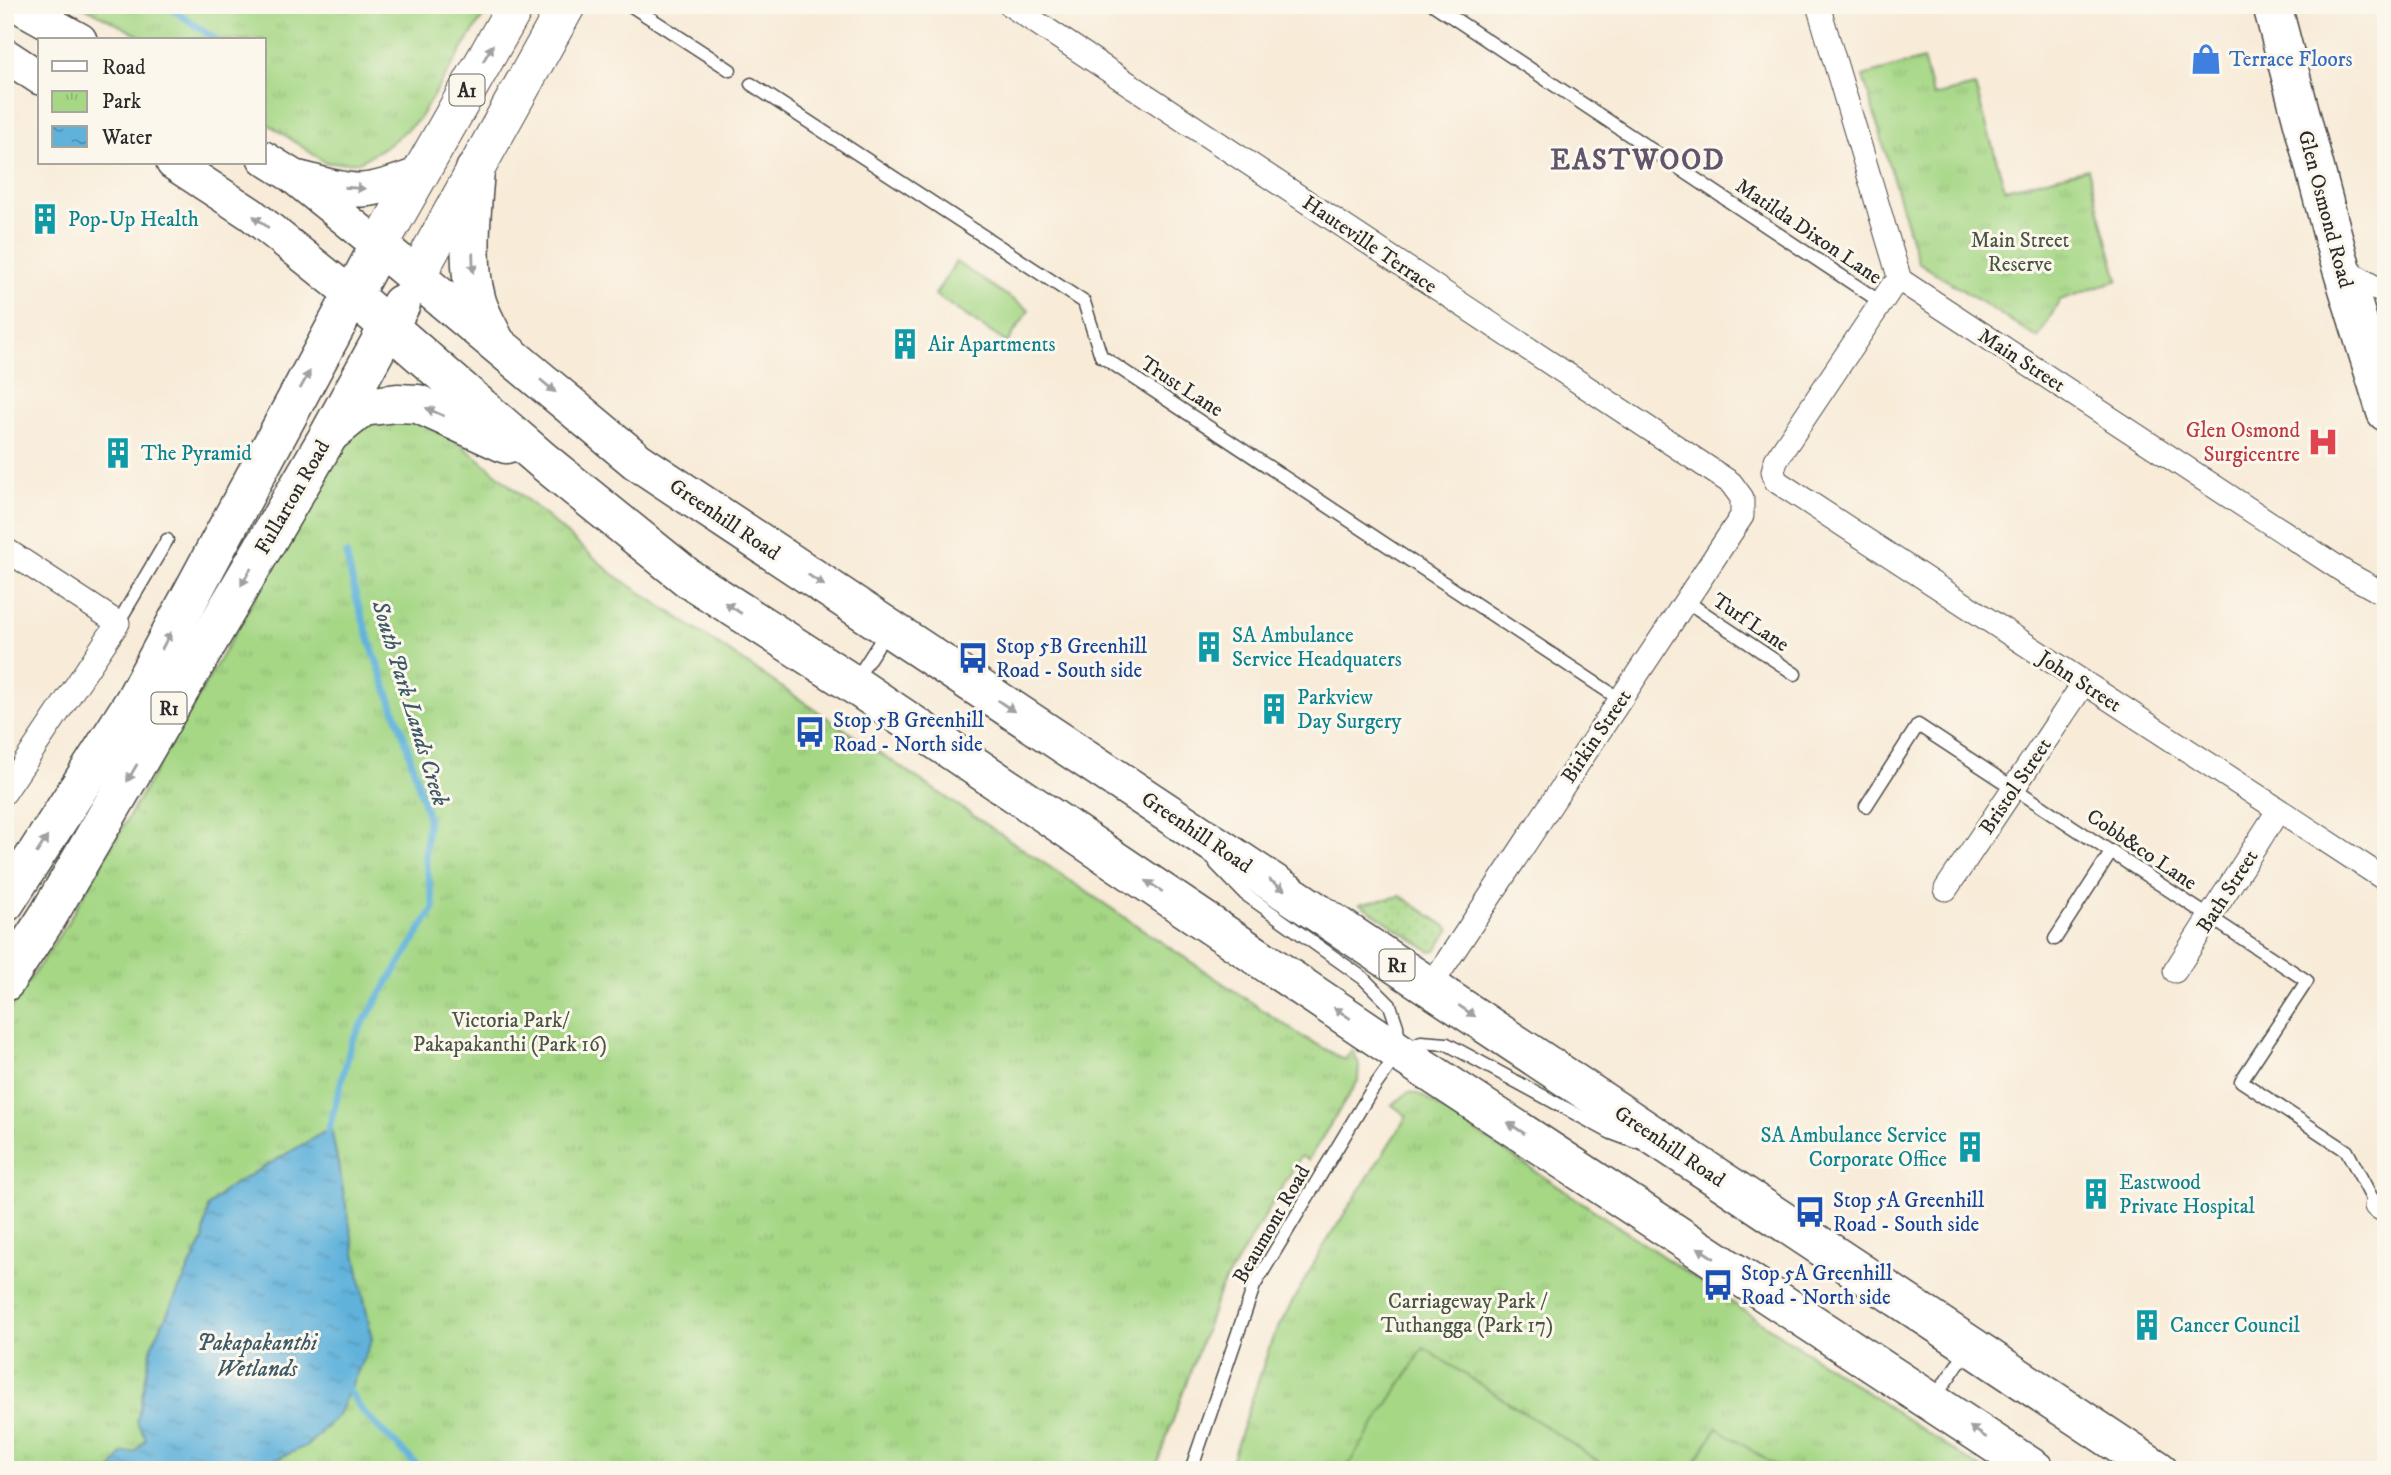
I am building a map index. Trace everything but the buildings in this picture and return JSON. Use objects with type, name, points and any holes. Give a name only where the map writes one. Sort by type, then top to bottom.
[{"type":"highway","name":"Glen Osmond Road","points":[[2272,5],[2341,267],[2386,412]]},
{"type":"highway","points":[[475,170],[471,222],[476,299],[496,342]]},
{"type":"highway","name":"Fullarton Road","points":[[5,903],[134,701],[379,246]]},
{"type":"highway","name":"Greenhill Road","points":[[379,246],[637,461],[2158,1470]]},
{"type":"highway","name":"Fullarton Road","points":[[5,982],[48,916],[330,433],[416,277]]},
{"type":"highway","points":[[352,295],[542,460]]},
{"type":"highway","name":"R1","points":[[330,433],[363,407],[397,403],[418,404],[542,460],[688,578],[853,684],[1399,1052],[2035,1470]]},
{"type":"main road","points":[[17,5],[76,38]]},
{"type":"main road","name":"Fullarton Road","points":[[379,246],[516,5]]},
{"type":"main road","name":"Fullarton Road","points":[[416,277],[567,5]]},
{"type":"main road","points":[[5,55],[38,77]]},
{"type":"main road","points":[[175,164],[251,214],[352,295]]},
{"type":"main road","points":[[278,167],[330,186],[362,190],[418,175]]},
{"type":"main road","name":"Greenhill Road","points":[[278,167],[379,246]]},
{"type":"street","name":"Hauteville Terrace","points":[[1010,5],[1731,483]]},
{"type":"street","points":[[1818,5],[1900,280],[1891,288],[1882,303]]},
{"type":"street","points":[[2341,267],[2386,294]]},
{"type":"street","name":"Main Street","points":[[1900,280],[2346,573],[2377,590],[2386,591]]},
{"type":"street","name":"John Street","points":[[1882,303],[1776,460],[1773,471],[1776,481],[2386,880]]},
{"type":"street","name":"Birkin Street","points":[[1430,987],[1742,516],[1742,498],[1731,483]]},
{"type":"street","points":[[5,549],[118,623],[5,792]]},
{"type":"street","name":"Bristol Street","points":[[1946,889],[2084,683]]},
{"type":"street","name":"Bath Street","points":[[2175,971],[2278,811]]},
{"type":"lane","points":[[630,5],[730,70]]},
{"type":"lane","name":"Matilda Dixon Lane","points":[[1434,5],[1882,303]]},
{"type":"lane","name":"Trust Lane","points":[[751,83],[1084,302],[1101,356],[1620,700]]},
{"type":"lane","points":[[118,623],[167,540]]},
{"type":"lane","name":"Turf Lane","points":[[1686,601],[1795,674]]},
{"type":"lane","points":[[853,684],[889,628]]},
{"type":"lane","name":"Cobb&co Lane","points":[[1866,806],[1918,725],[2307,981],[2241,1081],[2347,1151],[2381,1209]]},
{"type":"lane","points":[[1162,809],[1245,894],[1363,978],[1390,1005],[1397,1026],[1399,1052],[1421,1042],[1447,1044],[1612,1133],[1703,1168]]},
{"type":"lane","points":[[2055,939],[2112,852]]},
{"type":"lane","name":"Beaumont Road","points":[[1191,1470],[1254,1286],[1370,1093],[1399,1052]]},
{"type":"lane","points":[[1933,1402],[1970,1346]]},
{"type":"green space","points":[[81,5],[490,5],[418,120],[388,145],[359,162],[326,163],[266,122],[266,38],[143,38]]},
{"type":"green space","name":"Main Street Reserve","points":[[1923,59],[1933,96],[1975,86],[2005,189],[2088,169],[2118,280],[2060,300],[2038,338],[1918,262],[1863,76]]},
{"type":"green space","points":[[956,262],[1029,310],[1007,343],[935,295]]},
{"type":"green space","name":"Victoria Park/ Pakapakanthi (Park 16)","points":[[382,416],[415,418],[444,432],[613,574],[1303,1037],[1345,1060],[1352,1049],[1359,1064],[1358,1081],[1308,1160],[1301,1156],[1220,1290],[1155,1470],[5,1470],[5,1017],[66,925],[348,437]]},
{"type":"green space","points":[[1401,896],[1450,929],[1436,950],[1430,951],[1360,904]]},
{"type":"green space","name":"Carriageway Park / Tuthangga (Park 17)","points":[[1409,1092],[1421,1095],[1983,1470],[1228,1470],[1273,1337],[1322,1249],[1407,1116],[1392,1105]]},
{"type":"green space","points":[[1424,1348],[1612,1470],[1345,1470]]},
{"type":"green space","points":[[1717,1428],[1782,1470],[1690,1470]]},
{"type":"water","name":"Pakapakanthi Wetlands","points":[[331,1128],[372,1340],[338,1415],[308,1445],[253,1470],[111,1470],[123,1453],[135,1452],[146,1439],[137,1422],[152,1345],[203,1240],[208,1207],[226,1189]]},
{"type":"waterway","name":"South Park Lands Creek","points":[[167,5],[213,38]]},
{"type":"waterway","name":"South Park Lands Creek","points":[[327,1136],[352,1041],[434,908],[425,857],[428,818],[405,739],[357,601],[346,554]]},
{"type":"waterway","name":"South Park Lands Creek","points":[[344,1383],[362,1411],[422,1470]]},
{"type":"place","name":"Terrace Floors","points":[[2206,59]]},
{"type":"place","name":"Pop-Up Health","points":[[45,219]]},
{"type":"place","name":"Air Apartments","points":[[905,344]]},
{"type":"place","name":"Glen Osmond Surgicentre","points":[[2323,442]]},
{"type":"place","name":"The Pyramid","points":[[118,453]]},
{"type":"place","name":"SA Ambulance Service Headquaters","points":[[1209,647]]},
{"type":"place","name":"Stop 5B Greenhill Road - South side","points":[[973,658]]},
{"type":"place","name":"Parkview Day Surgery","points":[[1274,709]]},
{"type":"place","name":"Stop 5B Greenhill Road - North side","points":[[810,732]]},
{"type":"place","name":"SA Ambulance Service Corporate Office","points":[[1970,1147]]},
{"type":"place","name":"Eastwood Private Hospital","points":[[2096,1194]]},
{"type":"place","name":"Stop 5A Greenhill Road - South side","points":[[1810,1212]]},
{"type":"place","name":"Stop 5A Greenhill Road - North side","points":[[1718,1285]]},
{"type":"place","name":"Cancer Council","points":[[2147,1325]]},
{"type":"district","name":"EASTWOOD","points":[[1638,159]]}]
